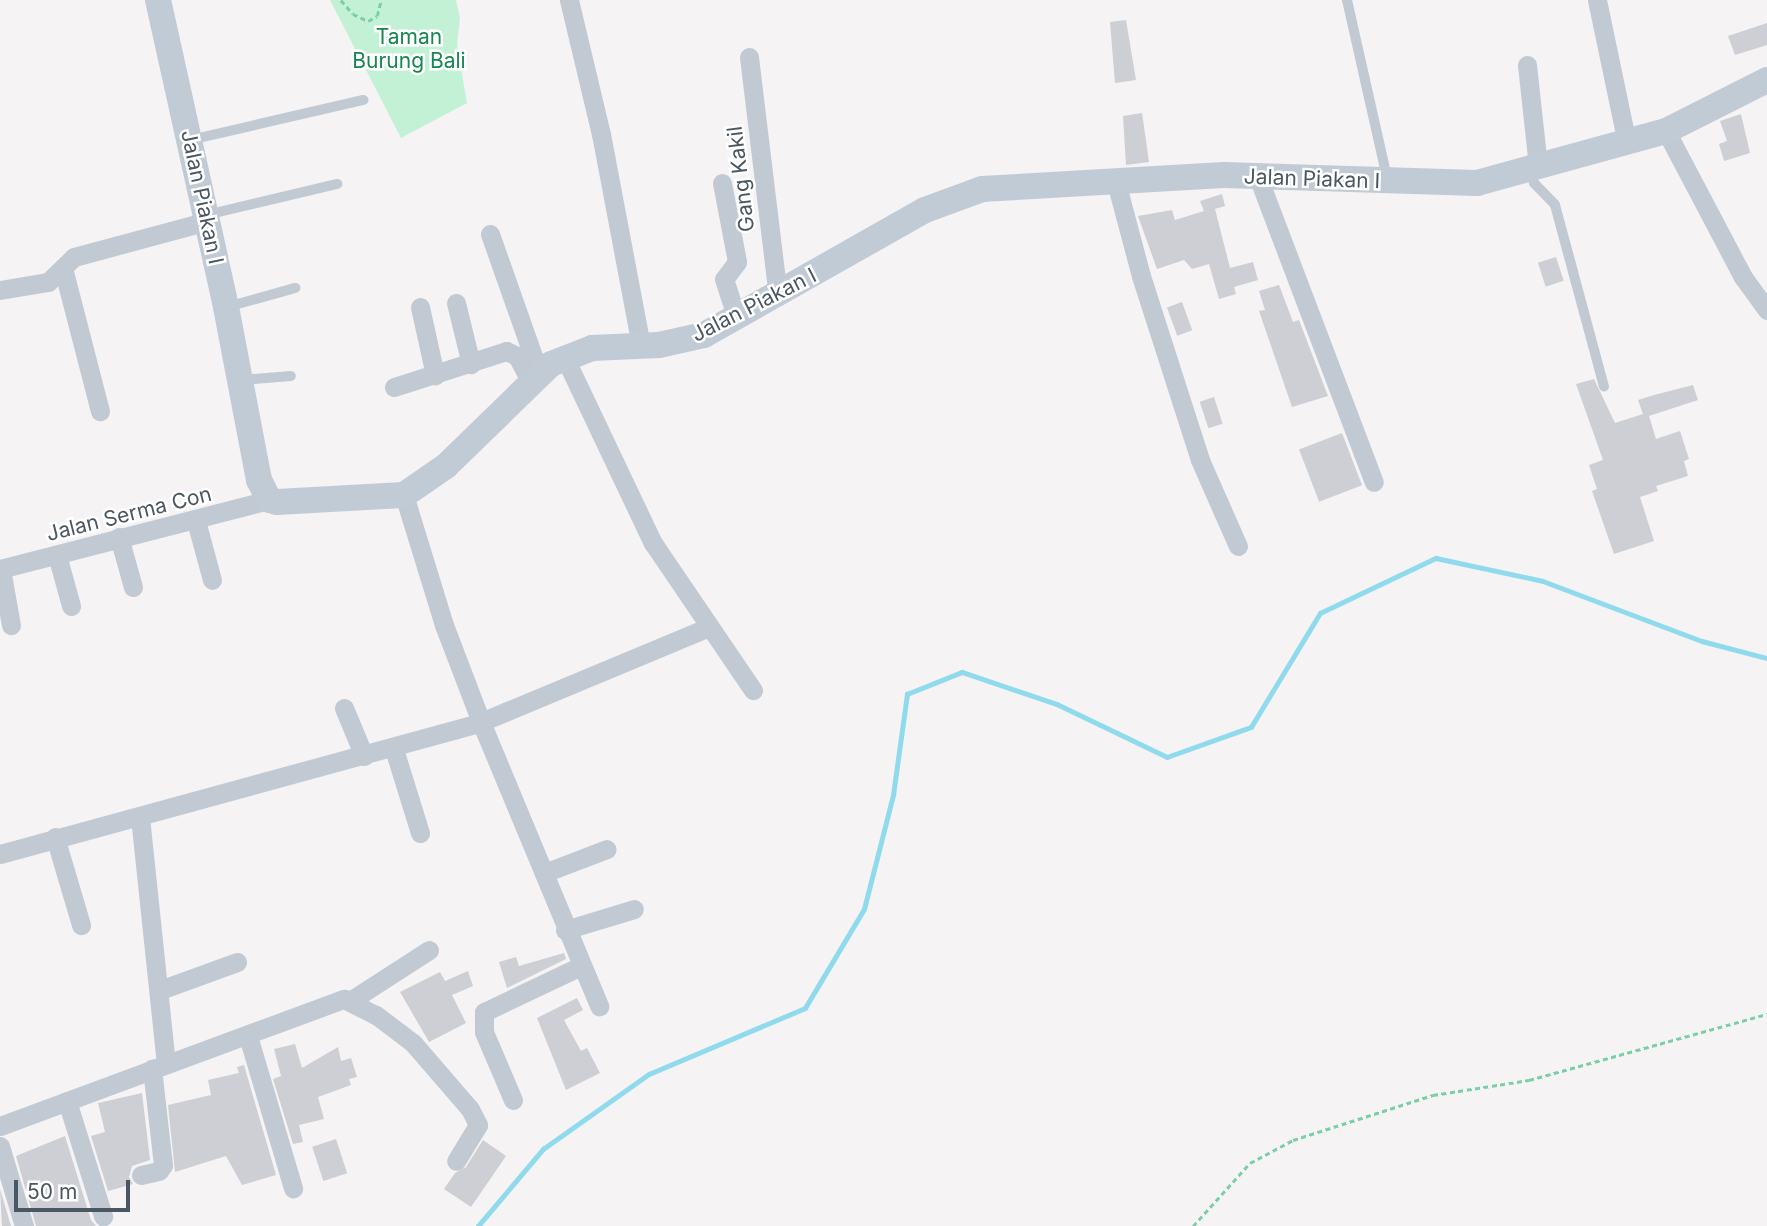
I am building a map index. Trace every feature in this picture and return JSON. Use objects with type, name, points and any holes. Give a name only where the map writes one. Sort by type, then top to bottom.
[{"type":"street","name":"Jalan Piakan I","points":[[158,0],[226,307],[259,480],[269,500]]},
{"type":"street","points":[[569,0],[601,134],[641,345]]},
{"type":"street","points":[[1597,0],[1627,144]]},
{"type":"street","name":"Gang Kakil","points":[[749,57],[778,296]]},
{"type":"street","points":[[1527,65],[1533,169]]},
{"type":"street","name":"Jalan Piakan I","points":[[404,495],[446,466],[535,376],[565,358],[592,348],[641,345],[704,335],[950,199],[1018,185],[1258,177],[1465,185],[1627,144],[1666,131],[1767,80]]},
{"type":"street","points":[[1666,131],[1742,277],[1767,310]]},
{"type":"street","points":[[1258,177],[1374,482]]},
{"type":"street","points":[[1116,182],[1195,447],[1238,546]]},
{"type":"street","points":[[722,183],[737,262],[723,279],[736,317]]},
{"type":"street","points":[[0,290],[43,284],[74,257],[206,218]]},
{"type":"street","points":[[490,233],[535,376]]},
{"type":"street","points":[[63,268],[100,411]]},
{"type":"street","points":[[456,303],[471,364]]},
{"type":"street","points":[[420,307],[435,375]]},
{"type":"street","points":[[394,387],[512,352],[535,376]]},
{"type":"street","points":[[565,358],[653,543],[753,690]]},
{"type":"street","points":[[269,500],[404,495],[444,625],[481,722],[565,930],[599,1006]]},
{"type":"street","name":"Jalan Serma Con","points":[[0,569],[119,537],[196,521],[269,500]]},
{"type":"street","points":[[196,521],[212,580]]},
{"type":"street","points":[[119,537],[133,587]]},
{"type":"street","points":[[57,555],[71,606]]},
{"type":"street","points":[[0,569],[11,625]]},
{"type":"street","points":[[0,855],[55,837],[394,749],[481,722],[709,627]]},
{"type":"street","points":[[344,708],[365,757]]},
{"type":"street","points":[[394,749],[420,833]]},
{"type":"street","points":[[140,817],[160,990],[159,1066],[163,1165],[159,1171],[141,1175]]},
{"type":"street","points":[[55,837],[81,925]]},
{"type":"street","points":[[544,873],[607,849]]},
{"type":"street","points":[[565,930],[634,909]]},
{"type":"street","points":[[350,1001],[429,950]]},
{"type":"street","points":[[160,990],[237,962]]},
{"type":"street","points":[[513,1100],[484,1032],[484,1012],[581,966]]},
{"type":"street","points":[[0,1126],[159,1066],[248,1036],[341,999],[350,1001],[413,1044],[460,1098],[478,1125],[456,1161]]},
{"type":"street","points":[[248,1036],[293,1188]]},
{"type":"street","points":[[67,1101],[103,1216]]},
{"type":"street","points":[[0,1146],[24,1226]]},
{"type":"lane","points":[[1346,0],[1388,182]]},
{"type":"lane","points":[[189,140],[363,100]]},
{"type":"lane","points":[[1533,169],[1534,183],[1555,205],[1604,386]]},
{"type":"lane","points":[[206,218],[337,184]]},
{"type":"lane","points":[[226,307],[295,288]]},
{"type":"lane","points":[[240,380],[291,376]]},
{"type":"path","points":[[341,0],[353,14],[368,21],[377,16],[381,0]]},
{"type":"path","points":[[1193,1226],[1250,1163],[1293,1140],[1433,1096],[1529,1080],[1767,1014]]},
{"type":"green space","name":"Taman Burung Bali","points":[[330,0],[456,0],[460,18],[457,45],[467,103],[401,138]]},
{"type":"building","points":[[1126,20],[1136,80],[1115,83],[1110,22]]},
{"type":"building","points":[[1767,23],[1767,45],[1735,55],[1728,36]]},
{"type":"building","points":[[1142,113],[1149,162],[1126,165],[1123,116]]},
{"type":"building","points":[[1741,114],[1750,153],[1724,161],[1719,144],[1727,141],[1720,121]]},
{"type":"building","points":[[1222,194],[1225,206],[1215,209],[1230,268],[1253,262],[1258,280],[1234,287],[1236,294],[1219,299],[1209,264],[1192,269],[1184,260],[1157,269],[1138,216],[1172,210],[1175,220],[1204,211],[1200,201]]},
{"type":"building","points":[[1556,257],[1564,281],[1546,287],[1538,263]]},
{"type":"building","points":[[1279,285],[1293,322],[1299,320],[1328,396],[1292,407],[1259,311],[1265,310],[1259,291]]},
{"type":"building","points":[[1182,302],[1192,330],[1177,336],[1167,307]]},
{"type":"building","points":[[1594,379],[1615,423],[1643,414],[1638,400],[1654,395],[1693,385],[1698,400],[1649,416],[1656,439],[1680,431],[1689,459],[1684,461],[1688,476],[1656,486],[1658,491],[1640,497],[1654,541],[1614,554],[1592,491],[1597,489],[1589,465],[1603,460],[1576,384]]},
{"type":"building","points":[[1214,397],[1223,424],[1208,428],[1200,402]]},
{"type":"building","points":[[1342,433],[1362,485],[1319,502],[1299,449]]},
{"type":"building","points":[[564,953],[566,959],[507,988],[499,962],[516,957],[519,966]]},
{"type":"building","points":[[468,971],[473,986],[452,995],[466,1023],[429,1042],[400,992],[440,972],[445,981]]},
{"type":"building","points":[[577,998],[583,1010],[564,1020],[581,1051],[587,1048],[600,1073],[566,1090],[537,1018]]},
{"type":"building","points":[[295,1044],[302,1068],[338,1047],[341,1061],[351,1058],[357,1077],[349,1079],[351,1085],[318,1097],[324,1119],[299,1125],[303,1142],[293,1144],[273,1079],[281,1076],[274,1049]]},
{"type":"building","points":[[244,1065],[276,1175],[242,1185],[226,1156],[175,1172],[168,1105],[211,1095],[208,1080],[239,1073],[237,1067]]},
{"type":"building","points":[[142,1093],[150,1160],[132,1166],[129,1177],[133,1184],[108,1191],[91,1136],[105,1132],[98,1103]]},
{"type":"building","points":[[65,1136],[91,1220],[96,1226],[36,1226],[16,1156]]},
{"type":"building","points":[[336,1139],[347,1173],[323,1181],[312,1147]]},
{"type":"building","points":[[483,1140],[506,1156],[471,1207],[444,1189],[455,1173],[466,1167]]},
{"type":"building","points":[[0,1189],[11,1226],[2,1226]]},
{"type":"waterway","points":[[478,1226],[543,1149],[649,1074],[805,1008],[864,909],[893,795],[907,694],[962,672],[1057,704],[1167,757],[1251,727],[1320,613],[1436,558],[1543,581],[1702,641],[1767,658]]}]
